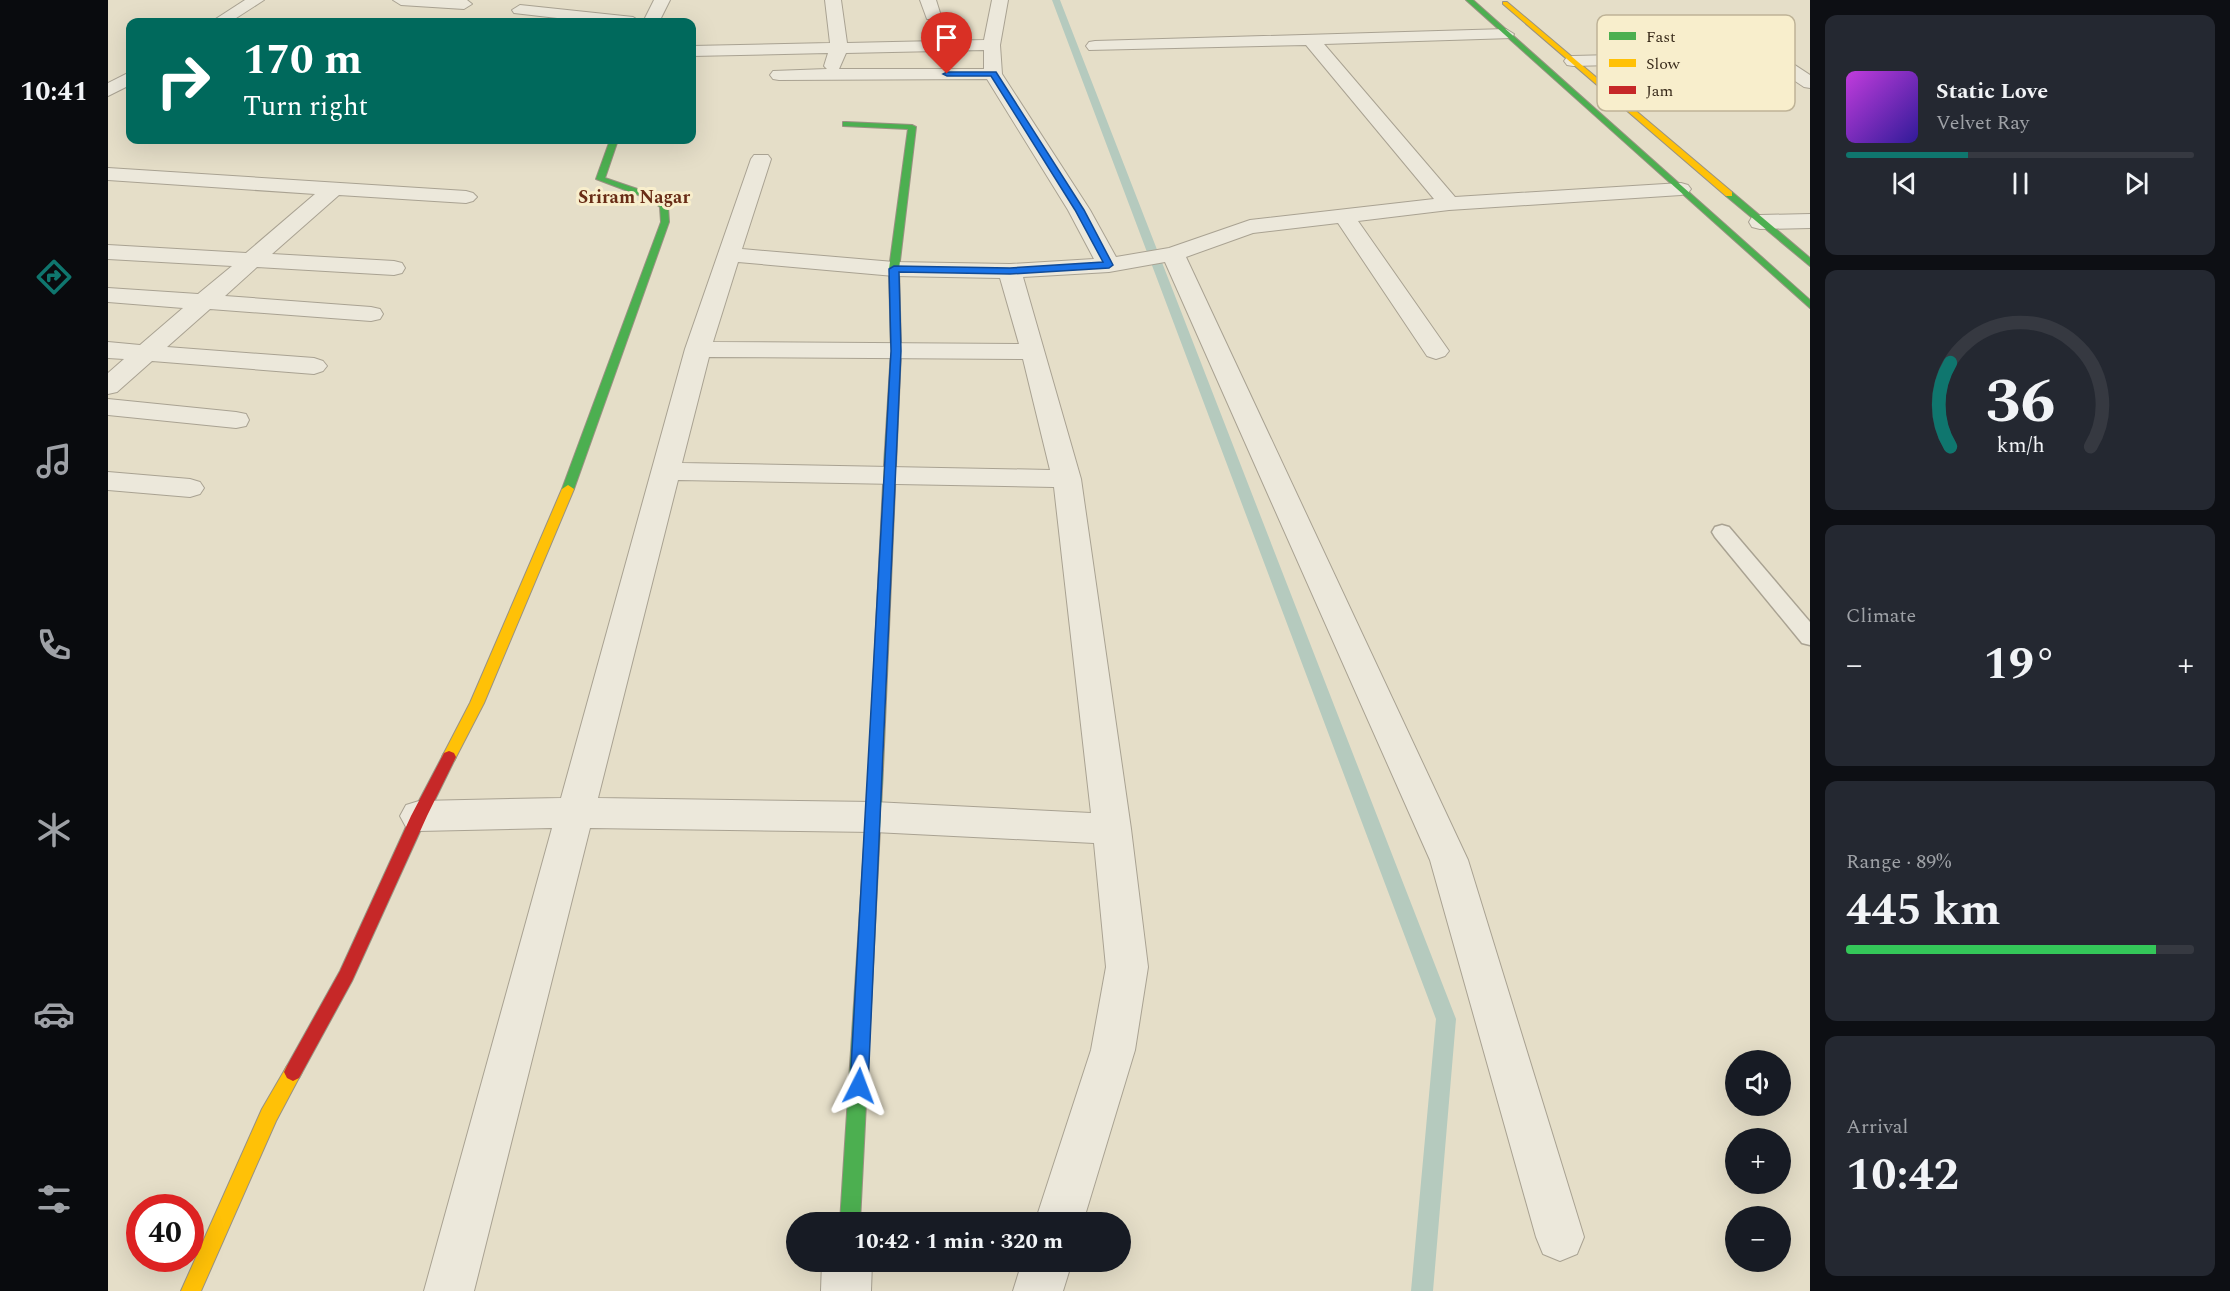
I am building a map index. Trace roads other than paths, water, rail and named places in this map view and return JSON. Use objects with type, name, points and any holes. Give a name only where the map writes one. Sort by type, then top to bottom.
[{"type":"street","points":[[226,18],[255,0]]},
{"type":"street","points":[[401,0],[464,4]]},
{"type":"street","points":[[653,18],[662,0]]},
{"type":"street","points":[[831,75],[839,47],[834,0]]},
{"type":"street","points":[[1000,0],[993,45],[993,74],[1079,210],[1109,265]]},
{"type":"street","points":[[1469,0],[1810,305]]},
{"type":"street","points":[[1502,0],[1597,81]]},
{"type":"street","points":[[520,10],[595,18]]},
{"type":"street","points":[[1095,46],[1506,34]]},
{"type":"street","points":[[1311,40],[1449,204]]},
{"type":"street","points":[[696,51],[993,45]]},
{"type":"street","points":[[1795,55],[1800,55]]},
{"type":"street","points":[[1573,60],[1597,60]]},
{"type":"street","points":[[1795,73],[1810,83]]},
{"type":"street","points":[[779,75],[993,74]]},
{"type":"street","points":[[108,91],[126,80]]},
{"type":"street","points":[[1632,111],[1810,263]]},
{"type":"street","points":[[846,124],[912,127],[894,269],[896,351],[874,817],[851,1212]]},
{"type":"street","points":[[191,1291],[269,1115],[346,976],[419,816],[477,703],[580,460],[665,222],[664,206],[652,197],[600,179],[613,144]]},
{"type":"street","points":[[449,1291],[698,349],[761,159]]},
{"type":"street","points":[[108,174],[466,197]]},
{"type":"street","points":[[108,386],[333,189]]},
{"type":"street","points":[[730,255],[894,269],[1010,271],[1109,265],[1168,255],[1250,227],[1449,204],[1681,189]]},
{"type":"street","points":[[1344,216],[1436,351]]},
{"type":"street","points":[[1760,222],[1810,221]]},
{"type":"street","points":[[108,252],[394,268]]},
{"type":"street","points":[[1168,255],[1449,860],[1560,1237]]},
{"type":"street","points":[[1010,271],[1067,479],[1112,829],[1127,967],[1113,1050],[1062,1212]]},
{"type":"street","points":[[108,295],[371,314]]},
{"type":"street","points":[[698,349],[1034,352]]},
{"type":"street","points":[[108,350],[314,366]]},
{"type":"street","points":[[108,407],[237,420]]},
{"type":"street","points":[[666,471],[1067,479]]},
{"type":"street","points":[[108,481],[189,488]]},
{"type":"street","points":[[419,816],[575,813],[874,817],[1112,829]]},
{"type":"street","points":[[846,1291],[847,1272]]},
{"type":"street","points":[[1038,1291],[1044,1272]]},
{"type":"lane","points":[[1722,532],[1810,637]]},
{"type":"waterway","points":[[1056,0],[1446,1019],[1422,1291]]},
{"type":"district","name":"Sriram Nagar","points":[[634,197]]}]
